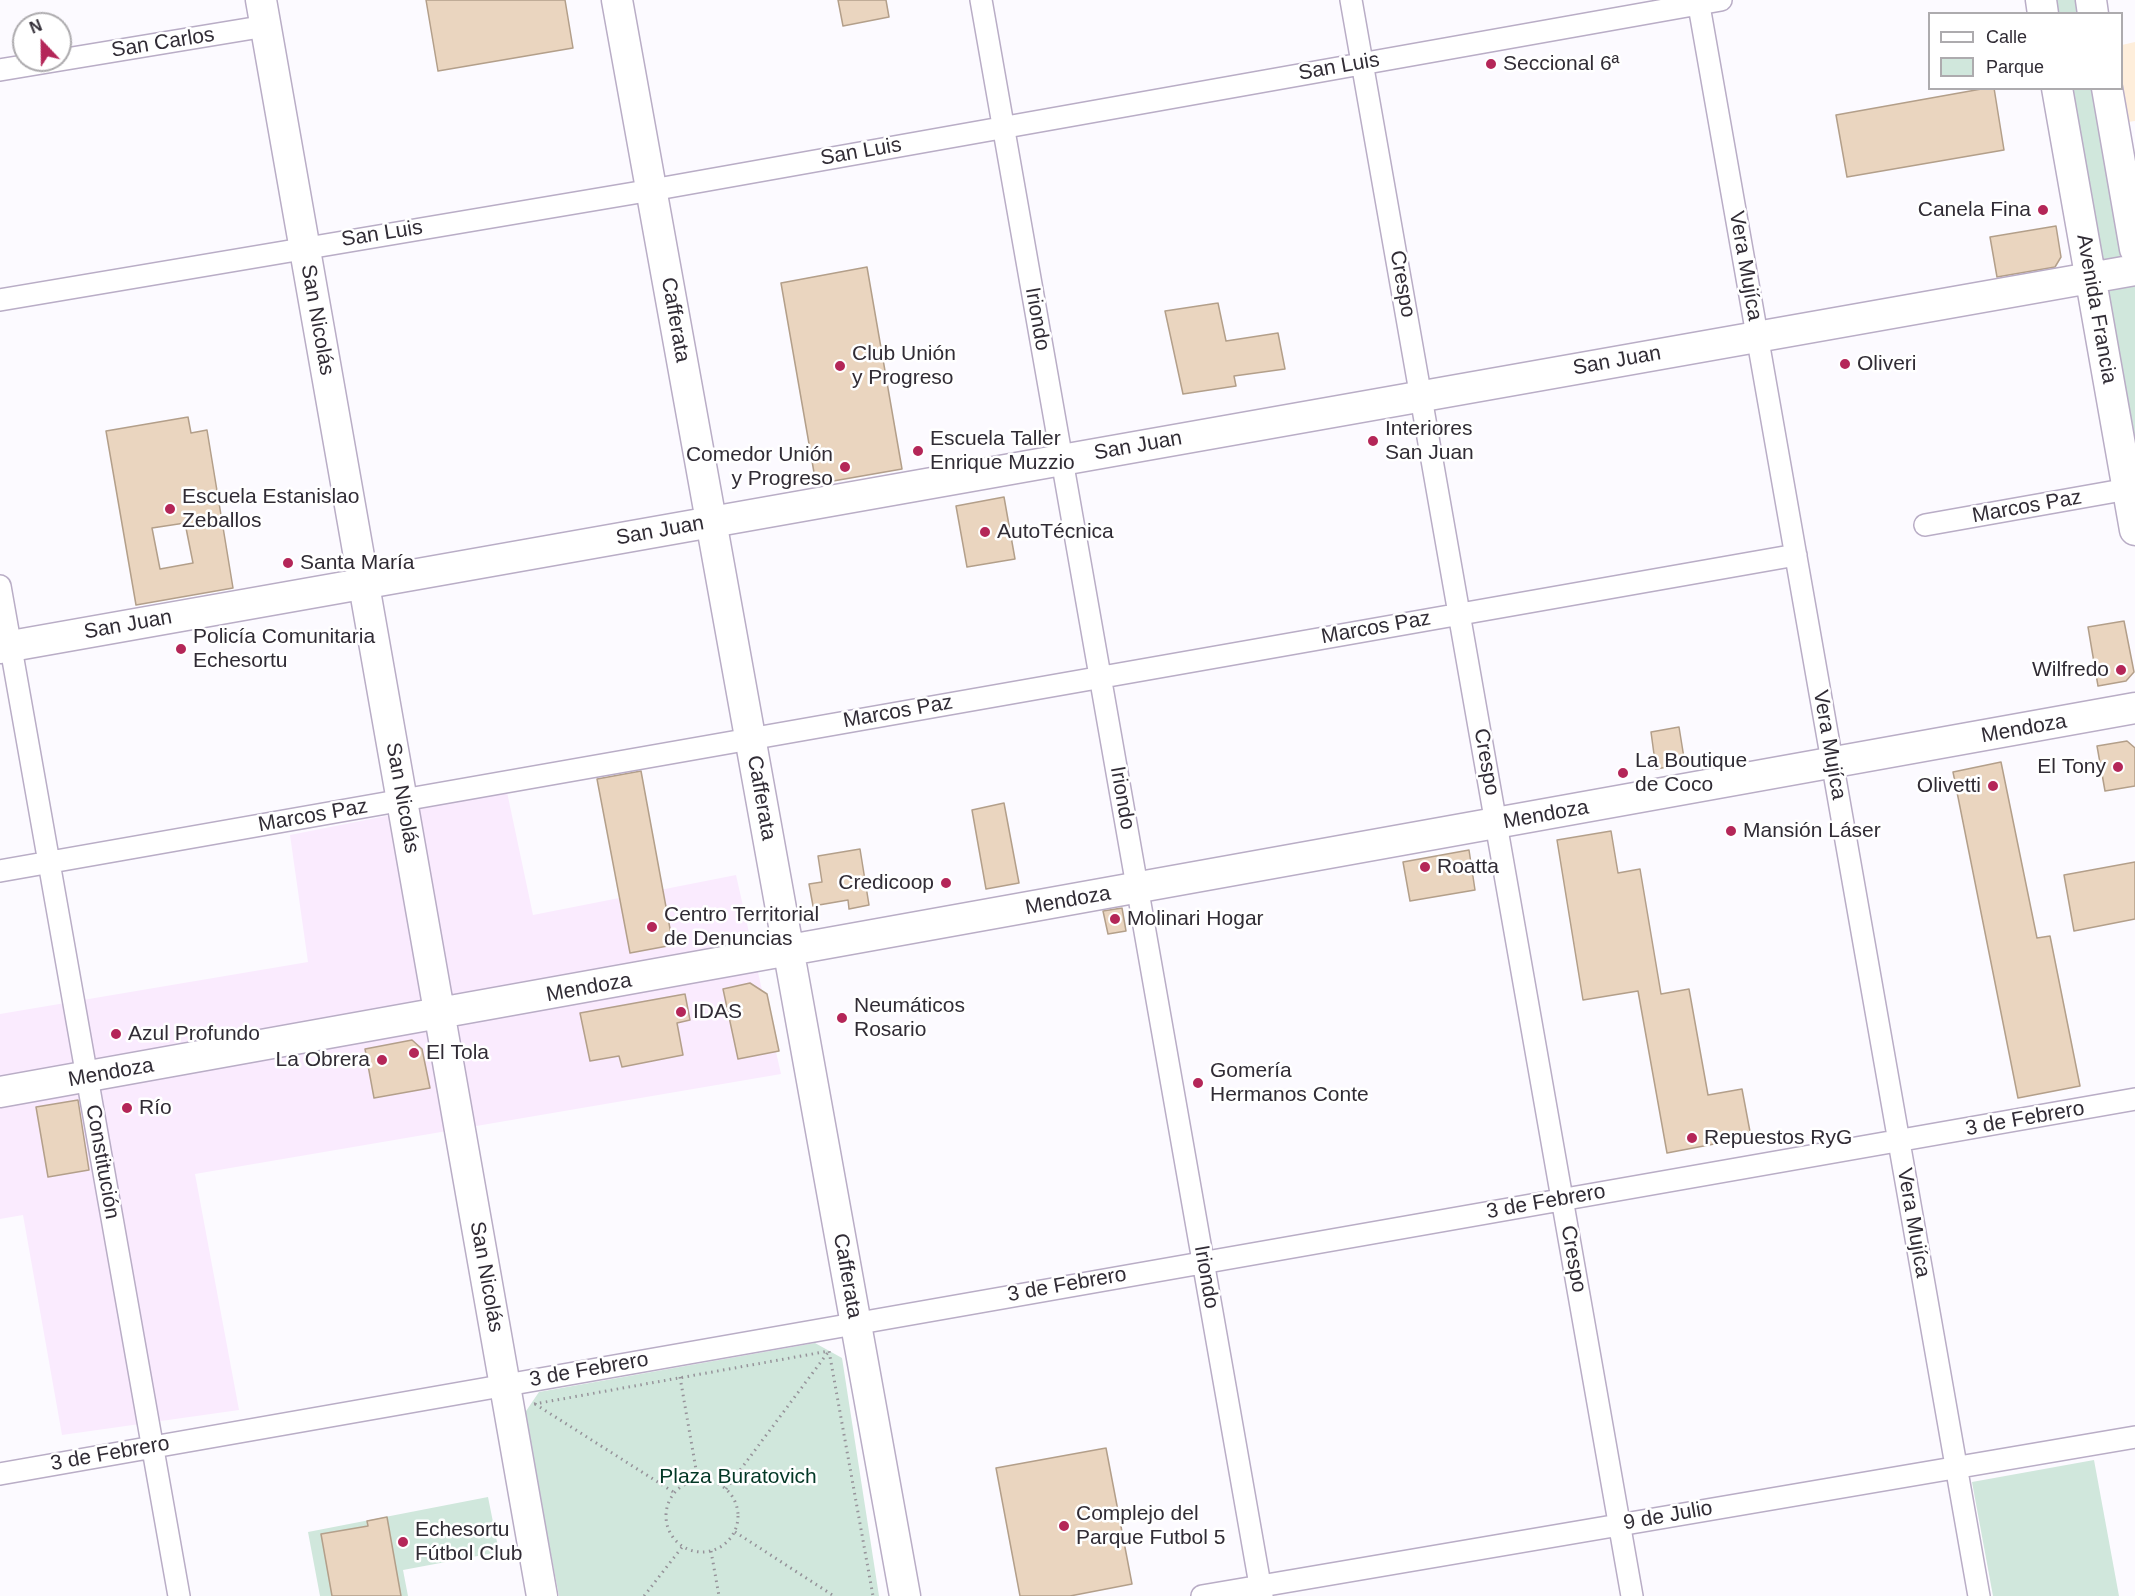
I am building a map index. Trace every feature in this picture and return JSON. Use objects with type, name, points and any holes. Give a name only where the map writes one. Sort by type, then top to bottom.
[{"type":"main road","name":"Cafferata","points":[[617,0],[905,1596]]},
{"type":"main road","name":"San Nicolás","points":[[263,13],[543,1596]]},
{"type":"main road","name":"Avenida Francia","points":[[2056,90],[2135,530]]},
{"type":"main road","points":[[2107,90],[2135,249]]},
{"type":"main road","name":"San Juan","points":[[5,647],[2135,270]]},
{"type":"main road","name":"Mendoza","points":[[0,1092],[440,1015],[2135,708]]},
{"type":"street","name":"Iriondo","points":[[981,0],[1262,1591]]},
{"type":"street","name":"Crespo","points":[[1351,0],[1632,1596]]},
{"type":"street","name":"San Luis","points":[[0,300],[652,190],[1699,2],[1721,0]]},
{"type":"street","name":"Vera Mujíca","points":[[1699,2],[1979,1596]]},
{"type":"street","name":"San Carlos","points":[[72,57],[263,13]]},
{"type":"street","name":"Marcos Paz","points":[[1925,525],[2128,489]]},
{"type":"street","name":"Marcos Paz","points":[[0,871],[1796,555]]},
{"type":"street","name":"Constitución","points":[[0,586],[5,647],[49,862],[179,1596]]},
{"type":"street","name":"3 de Febrero","points":[[0,1474],[2135,1099]]},
{"type":"street","name":"9 de Julio","points":[[1202,1596],[1262,1591],[1620,1524],[2135,1437]]},
{"type":"path","points":[[726,1490],[829,1351],[856,1322]]},
{"type":"path","points":[[675,1493],[534,1403],[829,1351]]},
{"type":"path","points":[[829,1351],[873,1596]]},
{"type":"path","points":[[680,1377],[698,1481]]},
{"type":"path","points":[[698,1481],[713,1482],[726,1490],[736,1505],[738,1523],[735,1532],[729,1541],[711,1551],[692,1551],[683,1546],[670,1532],[667,1522],[667,1512],[675,1493],[690,1483],[698,1481]]},
{"type":"path","points":[[735,1532],[834,1596]]},
{"type":"path","points":[[645,1596],[683,1546]]},
{"type":"path","points":[[711,1551],[719,1596]]},
{"type":"shaded area","points":[[2135,42],[2135,121],[2128,122],[2123,90],[2123,45]]},
{"type":"shaded area","points":[[507,792],[533,915],[736,875],[781,1074],[195,1174],[239,1410],[62,1435],[23,1215],[0,1219],[0,1014],[308,962],[290,835]]},
{"type":"green space","points":[[2041,0],[2091,0],[2093,12],[2043,12]]},
{"type":"green space","points":[[2057,90],[2107,90],[2135,249],[2135,530]]},
{"type":"green space","name":"Plaza Buratovich","points":[[815,1343],[842,1358],[879,1596],[559,1596],[524,1414],[539,1392]]},
{"type":"green space","points":[[2094,1460],[2119,1596],[1993,1596],[1972,1482]]},
{"type":"green space","name":"Echesortu Fútbol Club","points":[[488,1497],[499,1552],[403,1570],[408,1596],[320,1596],[308,1532]]},
{"type":"building","points":[[426,0],[565,0],[573,48],[438,71]]},
{"type":"building","points":[[838,0],[886,0],[889,17],[843,26]]},
{"type":"building","points":[[1976,90],[1994,90],[2004,150],[1847,177],[1836,115]]},
{"type":"building","points":[[2056,226],[2061,257],[2055,267],[1997,277],[1990,237]]},
{"type":"building","name":"Club Unión y Progreso","points":[[867,267],[902,469],[816,484],[781,283]]},
{"type":"building","points":[[1218,303],[1226,341],[1278,333],[1285,369],[1234,376],[1236,386],[1183,394],[1165,311]]},
{"type":"building","name":"Escuela Estanislao Zeballos","points":[[188,417],[191,433],[207,430],[233,588],[136,605],[106,431]],"holes":[[[185,523],[193,563],[160,569],[152,528]]]},
{"type":"building","name":"AutoTécnica","points":[[1004,497],[1015,559],[967,567],[956,506]]},
{"type":"building","points":[[2124,621],[2134,672],[2126,681],[2098,686],[2088,627]]},
{"type":"building","points":[[1679,727],[1685,764],[1656,769],[1651,732]]},
{"type":"building","name":"El Tony","points":[[2127,741],[2135,748],[2135,786],[2105,791],[2097,746]]},
{"type":"building","points":[[2001,762],[2037,938],[2050,936],[2080,1086],[2018,1098],[1953,772]]},
{"type":"building","points":[[641,771],[673,945],[630,953],[597,779]]},
{"type":"building","points":[[1004,803],[1019,883],[986,889],[972,810]]},
{"type":"building","points":[[1611,831],[1618,873],[1640,869],[1661,994],[1689,989],[1708,1095],[1742,1089],[1751,1137],[1667,1153],[1638,991],[1583,1000],[1557,840]]},
{"type":"building","points":[[860,849],[869,905],[849,909],[848,900],[813,906],[809,884],[822,882],[818,856]]},
{"type":"building","points":[[1469,850],[1475,890],[1410,901],[1403,862]]},
{"type":"building","points":[[2135,862],[2135,919],[2074,931],[2064,875]]},
{"type":"building","points":[[1122,908],[1126,931],[1108,934],[1103,911]]},
{"type":"building","points":[[750,983],[767,994],[779,1051],[738,1059],[723,989]]},
{"type":"building","points":[[685,994],[690,1020],[677,1023],[683,1055],[622,1067],[619,1056],[590,1061],[580,1013]]},
{"type":"building","points":[[412,1040],[422,1049],[430,1088],[374,1098],[365,1049]]},
{"type":"building","points":[[78,1100],[89,1170],[48,1177],[36,1107]]},
{"type":"building","name":"Complejo del Parque Futbol 5","points":[[1106,1448],[1132,1584],[1070,1596],[1020,1596],[996,1468]]},
{"type":"building","points":[[387,1517],[401,1596],[332,1596],[321,1534],[368,1526],[367,1521]]},
{"type":"place","name":"Seccional 6ª","points":[[1491,64]]},
{"type":"place","name":"Canela Fina","points":[[2043,210]]},
{"type":"place","name":"Oliveri","points":[[1845,364]]},
{"type":"place","name":"Club Unión y Progreso","points":[[840,366]]},
{"type":"place","name":"Interiores San Juan","points":[[1373,441]]},
{"type":"place","name":"Escuela Taller Enrique Muzzio","points":[[918,451]]},
{"type":"place","name":"Comedor Unión y Progreso","points":[[845,467]]},
{"type":"place","name":"Escuela Estanislao Zeballos","points":[[170,509]]},
{"type":"place","name":"AutoTécnica","points":[[985,532]]},
{"type":"place","name":"Santa María","points":[[288,563]]},
{"type":"place","name":"Policía Comunitaria Echesortu","points":[[181,649]]},
{"type":"place","name":"Wilfredo","points":[[2121,670]]},
{"type":"place","name":"El Tony","points":[[2118,767]]},
{"type":"place","name":"La Boutique de Coco","points":[[1623,773]]},
{"type":"place","name":"Olivetti","points":[[1993,786]]},
{"type":"place","name":"Mansión Láser","points":[[1731,831]]},
{"type":"place","name":"Roatta","points":[[1425,867]]},
{"type":"place","name":"Credicoop","points":[[946,883]]},
{"type":"place","name":"Molinari Hogar","points":[[1115,919]]},
{"type":"place","name":"Centro Territorial de Denuncias","points":[[652,927]]},
{"type":"place","name":"IDAS","points":[[681,1012]]},
{"type":"place","name":"Neumáticos Rosario","points":[[842,1018]]},
{"type":"place","name":"Azul Profundo","points":[[116,1034]]},
{"type":"place","name":"El Tola","points":[[414,1053]]},
{"type":"place","name":"La Obrera","points":[[382,1060]]},
{"type":"place","name":"Gomería Hermanos Conte","points":[[1198,1083]]},
{"type":"place","name":"Río","points":[[127,1108]]},
{"type":"place","name":"Repuestos RyG","points":[[1692,1138]]},
{"type":"place","name":"Complejo del Parque Futbol 5","points":[[1064,1526]]},
{"type":"place","name":"Echesortu Fútbol Club","points":[[403,1542]]}]
